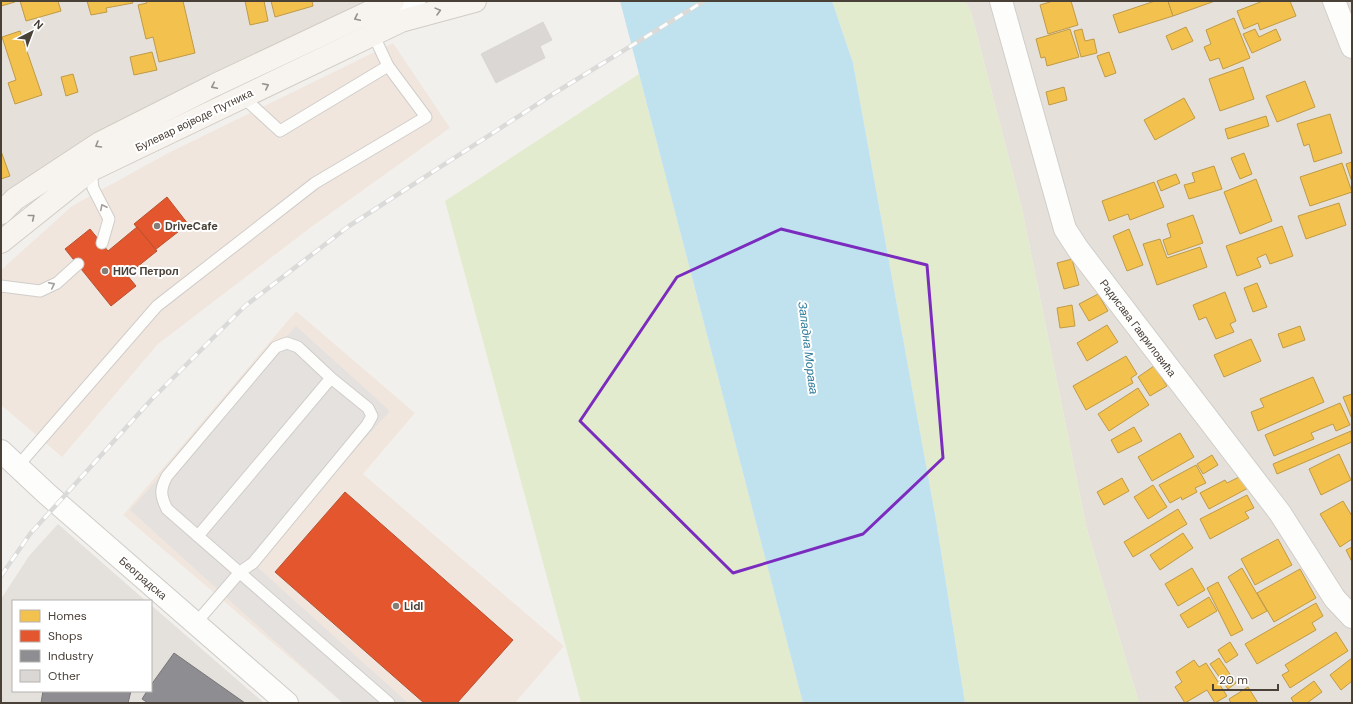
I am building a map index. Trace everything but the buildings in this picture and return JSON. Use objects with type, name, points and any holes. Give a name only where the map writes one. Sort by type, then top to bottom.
[{"type":"main road","points":[[396,9],[474,1]]},
{"type":"main road","name":"Булевар војводе Путника","points":[[1,242],[91,170],[373,34],[396,9]]},
{"type":"main road","name":"Булевар војводе Путника","points":[[1,214],[15,199],[100,143],[214,85],[396,9]]},
{"type":"street","points":[[396,9],[417,1]]},
{"type":"street","name":"Радисава Гавриловића","points":[[1001,1],[1065,228],[1078,249],[1280,513],[1335,599],[1352,617]]},
{"type":"street","points":[[1334,1],[1352,47]]},
{"type":"street","name":"Београдска","points":[[1,451],[17,467],[287,703]]},
{"type":"lane","points":[[17,467],[156,306],[315,183],[426,117],[388,66],[373,34]]},
{"type":"lane","points":[[243,97],[280,131],[388,66]]},
{"type":"lane","points":[[91,170],[93,188],[109,219],[102,243]]},
{"type":"lane","points":[[1,286],[40,291],[58,283],[78,264]]},
{"type":"lane","points":[[196,624],[240,572],[253,563],[367,425],[372,416],[368,408],[331,378],[298,347],[287,342],[276,347],[172,470],[160,489],[161,499],[167,509],[240,572],[390,703]]},
{"type":"lane","points":[[198,536],[331,378]]},
{"type":"highlighted area","points":[[781,229],[927,265],[943,458],[863,534],[733,573],[580,421],[677,277]]},
{"type":"shaded area","points":[[1,1],[379,1],[78,150],[1,222]]},
{"type":"shaded area","points":[[965,1],[1352,1],[1352,703],[1139,703],[1087,530],[1022,209],[971,12]]},
{"type":"shaded area","points":[[393,43],[450,128],[310,228],[158,344],[62,457],[1,405],[1,270],[72,206],[168,153]]},
{"type":"shaded area","points":[[296,311],[415,413],[363,474],[564,646],[515,703],[343,703],[123,515]]},
{"type":"shaded area","points":[[296,326],[390,411],[253,563],[408,703],[343,703],[130,510]]},
{"type":"shaded area","points":[[58,524],[145,600],[12,600],[12,692],[152,692],[152,606],[264,703],[1,703],[1,599],[29,556]]},
{"type":"green space","points":[[832,1],[965,1],[971,12],[1022,209],[1087,530],[1139,703],[965,703],[936,520],[853,63]]},
{"type":"green space","points":[[639,74],[803,703],[581,703],[445,201]]},
{"type":"water","name":"Западна Морава","points":[[620,1],[832,1],[853,63],[936,520],[965,703],[803,703]]},
{"type":"railway","points":[[1,576],[30,534],[151,400],[245,306],[349,226],[553,94],[704,1]]},
{"type":"place","name":"DriveCafe","points":[[157,226]]},
{"type":"place","name":"НИС Петрол","points":[[105,271]]},
{"type":"place","name":"Lidl","points":[[396,606]]}]
